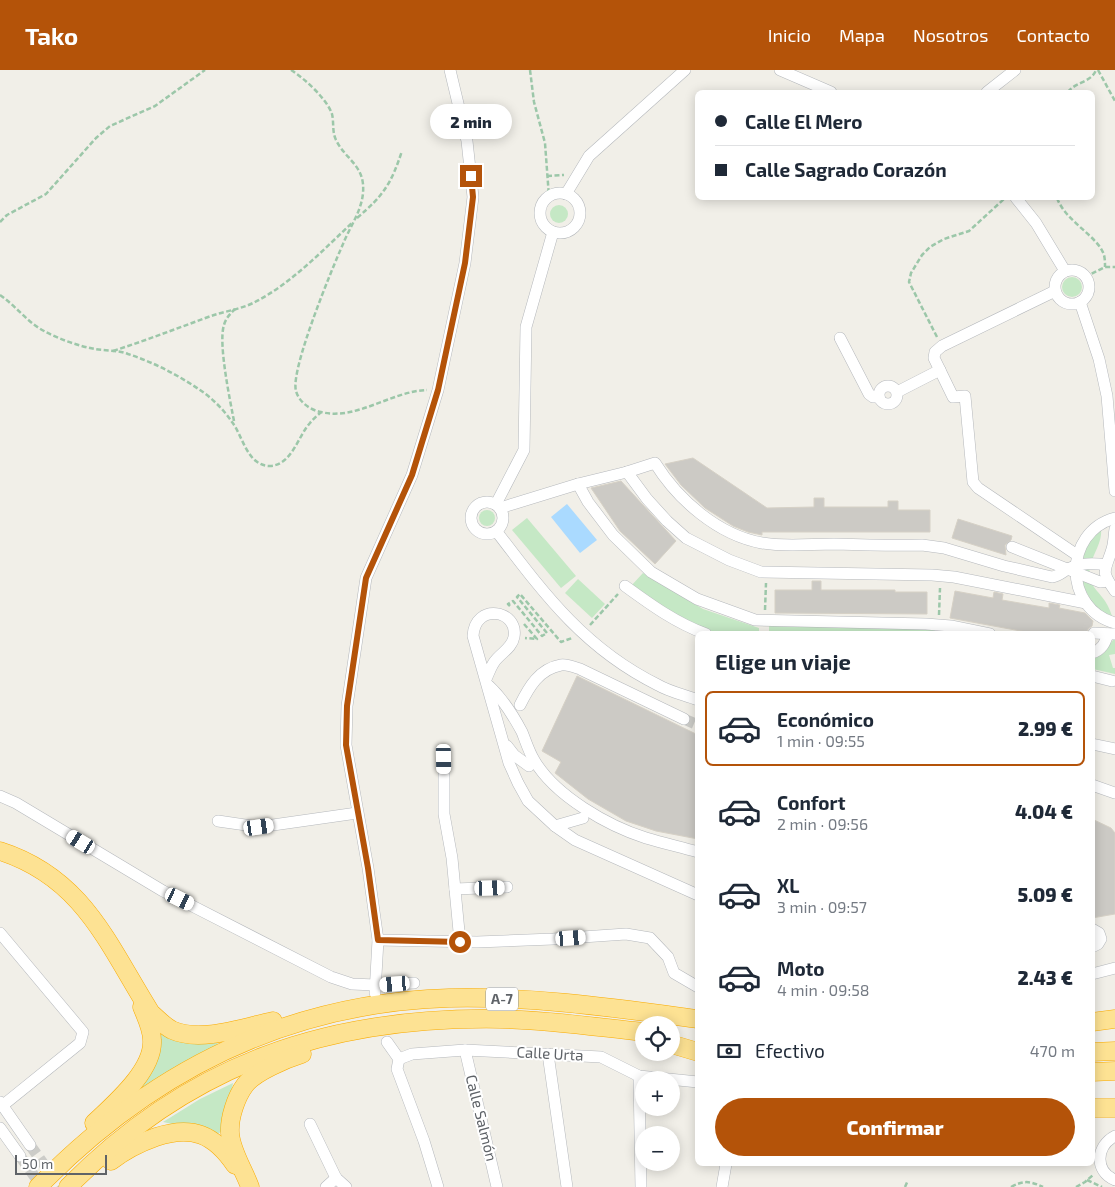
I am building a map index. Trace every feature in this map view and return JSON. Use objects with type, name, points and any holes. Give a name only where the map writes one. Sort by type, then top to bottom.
[{"type":"highway","points":[[0,851],[34,866],[53,877],[73,894],[96,922],[151,1013],[162,1024],[172,1030],[189,1035],[212,1034],[279,1019],[306,1020]]},
{"type":"highway","points":[[55,1169],[68,1146],[128,1089],[152,1051],[150,1028],[124,968]]},
{"type":"highway","name":"A-7","points":[[38,1187],[55,1169],[110,1122],[184,1071],[239,1043],[306,1020],[371,1006],[450,998],[521,999],[592,1004],[695,1019]]},
{"type":"highway","name":"A-7","points":[[69,1186],[131,1131],[198,1086],[258,1058],[301,1043],[370,1027],[431,1020],[502,1019],[539,1021],[635,1031]]},
{"type":"highway","points":[[1095,1022],[1115,1019]]},
{"type":"highway","points":[[250,1187],[232,1144],[230,1132],[234,1107],[245,1085],[252,1078],[292,1057],[324,1047],[370,1027]]},
{"type":"highway","points":[[680,1037],[695,1039]]},
{"type":"highway","points":[[680,1047],[695,1051]]},
{"type":"highway","points":[[1095,1052],[1115,1051]]},
{"type":"highway","points":[[1095,1072],[1115,1071]]},
{"type":"highway","points":[[1095,1108],[1115,1108]]},
{"type":"highway","points":[[69,1186],[85,1179],[118,1155],[143,1142],[167,1134],[185,1131],[206,1136],[224,1149],[250,1187]]},
{"type":"street","points":[[375,989],[378,940],[368,868],[346,745],[347,706],[366,578],[412,475],[438,390],[465,263],[473,197],[467,141],[450,70]]},
{"type":"street","points":[[566,194],[589,156],[685,70]]},
{"type":"street","points":[[780,70],[826,90]]},
{"type":"street","points":[[990,90],[1015,70]]},
{"type":"street","points":[[559,193],[566,194],[576,201],[580,213],[579,220],[576,225],[566,232],[553,232],[543,223],[541,217],[543,204],[549,197],[559,193]]},
{"type":"street","points":[[1018,200],[1036,223],[1065,271]]},
{"type":"street","points":[[498,506],[524,450],[526,327],[553,232]]},
{"type":"street","points":[[1076,270],[1086,277],[1088,293],[1080,302],[1065,302],[1060,299],[1055,291],[1055,286],[1058,277],[1065,271],[1076,270]]},
{"type":"street","points":[[1055,291],[942,346],[934,355],[953,397],[965,396],[972,479],[975,486],[1074,566],[1100,582],[1112,585]]},
{"type":"street","points":[[1080,302],[1099,359],[1107,396],[1115,491]]},
{"type":"street","points":[[840,338],[872,397],[879,397],[881,389],[888,385],[895,388],[897,392],[940,370]]},
{"type":"street","points":[[498,506],[655,463],[670,487],[691,507],[731,532],[761,543],[922,545],[944,548],[997,564],[1052,577],[1060,575],[1074,566],[1109,561]]},
{"type":"street","points":[[627,472],[657,510],[686,538],[729,560],[761,572],[954,577],[1086,603]]},
{"type":"street","points":[[578,484],[588,502],[613,535],[652,572],[702,601],[755,620],[926,624],[951,626],[975,631]]},
{"type":"street","points":[[491,502],[498,506],[504,518],[503,523],[497,532],[487,535],[481,534],[473,526],[471,516],[476,506],[480,503],[491,502]]},
{"type":"street","points":[[1115,518],[1105,520],[1096,526],[1086,538],[1074,566],[1078,586],[1086,603],[1097,615],[1115,623]]},
{"type":"street","points":[[1112,585],[1104,573],[1113,546],[1115,529]]},
{"type":"street","points":[[497,532],[537,586],[582,634],[619,663],[659,686],[695,699]]},
{"type":"street","points":[[1012,547],[1074,566]]},
{"type":"street","points":[[622,591],[698,631]]},
{"type":"street","points":[[487,682],[494,662],[512,644],[514,637],[512,623],[501,614],[487,614],[476,622],[473,636],[509,763],[528,801],[555,826],[576,840],[695,894]]},
{"type":"street","points":[[1095,633],[1111,634]]},
{"type":"street","points":[[1095,652],[1101,649],[1111,634]]},
{"type":"street","points":[[520,704],[529,686],[545,671],[562,665],[580,669],[684,719]]},
{"type":"street","points":[[1095,677],[1112,681]]},
{"type":"street","points":[[487,682],[501,697],[521,731],[534,760],[543,773],[566,795],[617,827],[645,838],[695,851]]},
{"type":"street","points":[[504,743],[514,755],[529,766]]},
{"type":"street","points":[[1095,745],[1115,749]]},
{"type":"street","points":[[444,759],[444,814],[452,858],[460,942]]},
{"type":"street","points":[[1095,786],[1115,793]]},
{"type":"street","points":[[0,796],[163,891],[331,977],[375,989],[414,983]]},
{"type":"street","points":[[218,821],[259,827],[357,813]]},
{"type":"street","points":[[555,826],[582,818]]},
{"type":"street","points":[[455,889],[507,887]]},
{"type":"street","points":[[1095,931],[1099,933],[1101,939],[1095,946]]},
{"type":"street","points":[[0,933],[84,1032],[80,1043],[1,1104],[30,1146]]},
{"type":"street","points":[[378,940],[460,942],[626,934],[650,938],[668,957],[674,973],[695,986]]},
{"type":"street","points":[[1095,966],[1111,969]]},
{"type":"street","points":[[1095,973],[1111,969]]},
{"type":"street","points":[[387,1042],[399,1059],[397,1069],[424,1141],[438,1187]]},
{"type":"street","name":"Calle Urta","points":[[399,1059],[412,1054],[465,1050],[601,1057],[635,1074]]},
{"type":"street","name":"Calle Salmón","points":[[465,1050],[497,1187]]},
{"type":"street","points":[[548,1054],[568,1187]]},
{"type":"street","name":"Calle Urta","points":[[680,1080],[695,1082]]},
{"type":"street","points":[[640,1116],[641,1187]]},
{"type":"street","points":[[310,1124],[336,1178],[346,1187]]},
{"type":"street","points":[[0,1129],[20,1156]]},
{"type":"street","points":[[1115,1136],[1102,1147],[1098,1163],[1105,1173],[1115,1180]]},
{"type":"street","points":[[722,1187],[726,1166]]},
{"type":"street","points":[[326,1187],[336,1178]]},
{"type":"path","points":[[0,222],[7,215],[46,194],[96,138],[110,126],[155,106],[206,70]]},
{"type":"path","points":[[291,70],[302,78],[328,106],[332,115],[335,139],[345,154],[354,162],[360,172],[363,184],[362,201],[356,219],[343,242],[310,327],[296,380],[296,392],[308,407],[334,414],[381,403],[395,396],[415,390],[438,390]]},
{"type":"path","points":[[530,70],[534,102],[546,143],[549,197]]},
{"type":"path","points":[[1070,90],[1090,78],[1097,70],[1115,101]]},
{"type":"path","points":[[112,352],[254,303],[278,288],[377,201],[393,178],[402,151]]},
{"type":"path","points":[[547,176],[561,175],[576,178]]},
{"type":"path","points":[[942,346],[909,282],[909,276],[922,255],[930,247],[944,239],[969,231],[1003,200]]},
{"type":"path","points":[[1058,200],[1066,213],[1100,247],[1105,256],[1105,267]]},
{"type":"path","points":[[1086,277],[1105,267],[1115,267]]},
{"type":"path","points":[[0,295],[10,302],[26,319],[44,331],[92,349],[127,353],[170,372],[202,391],[223,410],[234,424],[250,456],[257,462],[271,466],[282,462],[299,442],[309,424],[321,412]]},
{"type":"path","points":[[234,424],[222,335],[226,320],[236,308]]},
{"type":"path","points":[[765,603],[766,572]]},
{"type":"path","points":[[940,606],[941,576]]},
{"type":"path","points":[[514,611],[508,604],[513,601],[542,636],[547,633],[517,597],[520,594],[561,642],[582,634],[622,591]]},
{"type":"path","points":[[514,637],[537,639],[520,618]]},
{"type":"path","points":[[1076,1187],[1087,1180],[1098,1163]]},
{"type":"path","points":[[905,1187],[908,1180]]},
{"type":"path","points":[[1087,1180],[1102,1187]]},
{"type":"path","points":[[1011,1187],[1020,1182],[1028,1181],[1043,1187]]},
{"type":"green space","points":[[559,205],[565,208],[568,214],[565,220],[559,223],[553,220],[550,214],[553,208]]},
{"type":"green space","points":[[1072,277],[1079,280],[1082,287],[1079,294],[1072,297],[1065,294],[1062,287],[1065,280]]},
{"type":"green space","points":[[484,510],[490,510],[495,515],[493,524],[484,526],[479,521],[479,515]]},
{"type":"green space","points":[[527,518],[576,576],[561,588],[512,530]]},
{"type":"green space","points":[[1101,529],[1100,541],[1089,572],[1094,588],[1103,598],[1113,619],[1096,610],[1079,578],[1083,552],[1090,540]]},
{"type":"green space","points":[[643,573],[703,609],[759,628],[759,631],[708,631],[694,627],[631,586]]},
{"type":"green space","points":[[578,579],[605,604],[592,618],[565,593]]},
{"type":"green space","points":[[769,626],[935,629],[935,631],[769,631]]},
{"type":"green space","points":[[1113,640],[1115,640],[1115,654],[1109,655],[1113,668],[1115,668],[1115,674],[1095,669],[1095,658],[1104,653]]},
{"type":"green space","points":[[153,1024],[220,1039],[217,1045],[181,1064],[140,1091],[136,1085]]},
{"type":"green space","points":[[233,1083],[224,1129],[218,1134],[163,1122],[200,1099]]},
{"type":"water","points":[[567,504],[597,540],[580,553],[551,517]]},
{"type":"building","points":[[693,458],[767,508],[814,507],[814,498],[824,498],[824,507],[888,507],[888,501],[898,501],[898,510],[930,510],[930,532],[762,532],[762,535],[748,532],[733,526],[705,508],[681,485],[665,464]]},
{"type":"building","points":[[621,481],[676,541],[655,564],[620,531],[591,488]]},
{"type":"building","points":[[958,519],[1012,536],[1011,540],[1005,545],[1006,555],[952,538]]},
{"type":"building","points":[[812,581],[821,581],[821,590],[927,592],[927,614],[775,613],[775,590],[812,590]]},
{"type":"building","points":[[955,591],[993,598],[994,592],[1003,594],[1002,600],[1049,608],[1049,603],[1060,605],[1059,608],[1085,613],[1093,621],[1088,631],[1021,631],[950,618]]},
{"type":"building","points":[[577,676],[695,734],[695,838],[656,831],[626,821],[588,799],[555,773],[561,762],[542,751]]},
{"type":"building","points":[[1095,820],[1111,828],[1115,833],[1115,914],[1095,917]]},
{"type":"tunnel","points":[[684,719],[695,724]]},
{"type":"tunnel","points":[[30,1145],[60,1187]]},
{"type":"tunnel","points":[[20,1156],[42,1187]]},
{"type":"route","points":[[460,942],[378,940],[368,868],[346,745],[347,706],[366,578],[412,475],[438,390],[465,263],[473,197],[471,176]]}]
